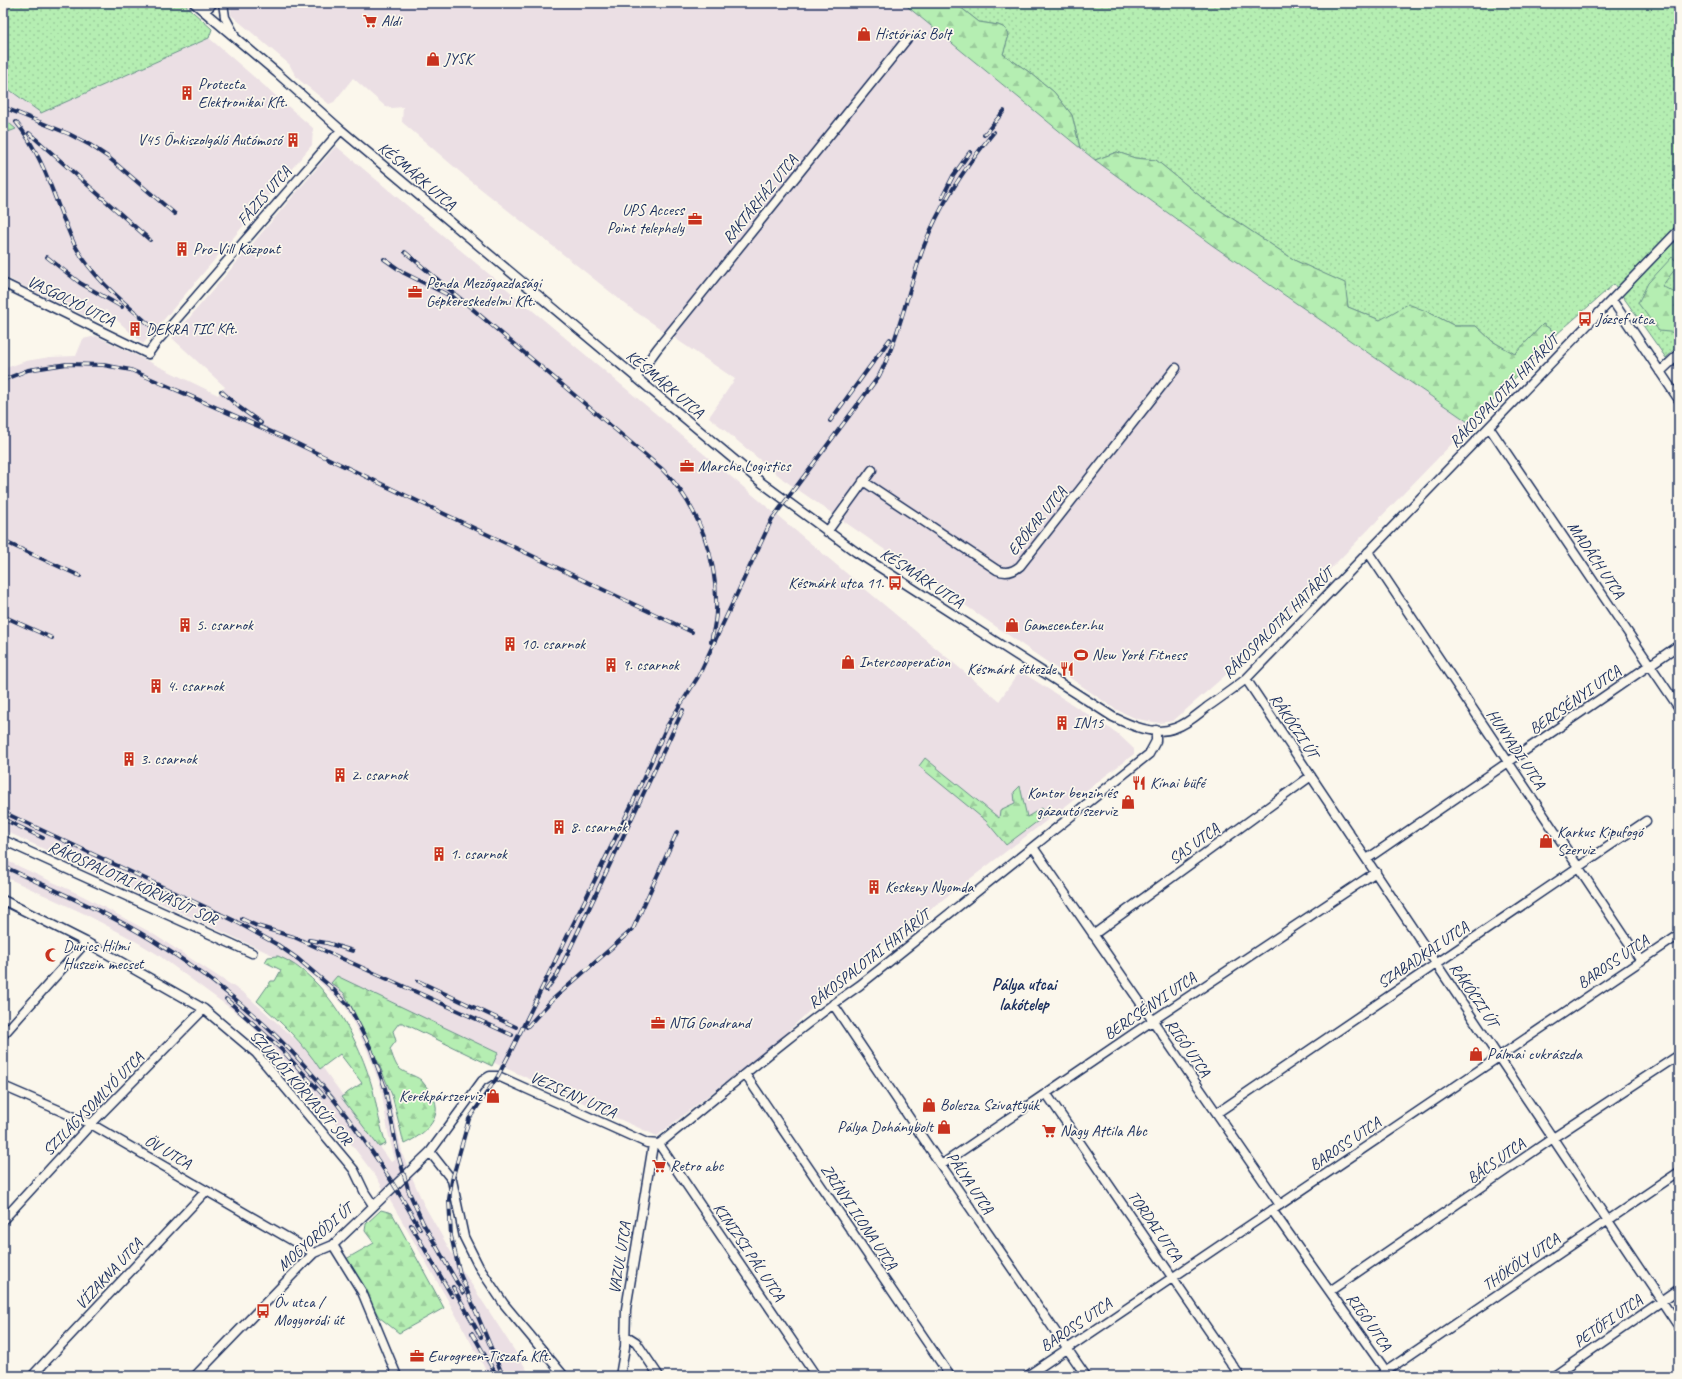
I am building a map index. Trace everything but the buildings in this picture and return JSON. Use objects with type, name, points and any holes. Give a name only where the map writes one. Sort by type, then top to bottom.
[{"type":"street","name":"KÉSMÁRK UTCA","points":[[194,3],[341,130],[636,378],[757,479],[826,532],[1114,717],[1127,724],[1143,729],[1156,730]]},
{"type":"street","points":[[204,11],[213,3]]},
{"type":"street","points":[[223,3],[225,16],[236,38]]},
{"type":"street","name":"RAKTÁRHÁZ UTCA","points":[[636,378],[667,336],[907,39]]},
{"type":"street","name":"FÁZIS UTCA","points":[[148,354],[155,344],[341,130]]},
{"type":"street","name":"RÁKOSPALOTAI HATÁRÚT","points":[[656,1144],[833,1004],[860,986],[1149,754],[1156,741],[1156,730],[1176,728],[1246,679],[1679,230]]},
{"type":"street","name":"VASGOLYÓ UTCA","points":[[3,283],[148,354]]},
{"type":"street","points":[[1612,300],[1679,400]]},
{"type":"street","points":[[1660,372],[1679,354]]},
{"type":"street","name":"ERŐKAR UTCA","points":[[863,481],[997,570],[1006,572],[1012,571],[1020,566],[1176,368]]},
{"type":"street","name":"MADÁCH UTCA","points":[[1489,427],[1679,708]]},
{"type":"street","points":[[826,532],[872,470]]},
{"type":"street","name":"HUNYADI UTCA","points":[[1368,552],[1641,961]]},
{"type":"street","name":"BERCSÉNYI UTCA","points":[[1367,859],[1679,645]]},
{"type":"street","name":"RÁKÓCZI ÚT","points":[[1246,679],[1679,1326]]},
{"type":"street","name":"SAS UTCA","points":[[1093,935],[1311,776]]},
{"type":"street","name":"SZABADKAI UTCA","points":[[1217,1113],[1646,821]]},
{"type":"street","name":"RÁKOSPALOTAI KÖRVASÚT SOR","points":[[3,840],[252,953]]},
{"type":"street","name":"RIGÓ UTCA","points":[[1032,847],[1280,1205]]},
{"type":"street","name":"BERCSÉNYI UTCA","points":[[941,1165],[1152,1021],[1376,872]]},
{"type":"street","name":"SZUGLÓI KÖRVASÚT SOR","points":[[3,900],[86,942],[204,1009],[256,1053],[354,1170],[365,1193],[373,1205]]},
{"type":"street","name":"BAROSS UTCA","points":[[1027,1376],[1679,935]]},
{"type":"street","points":[[3,1035],[86,942]]},
{"type":"street","name":"PÁLYA UTCA","points":[[833,1004],[941,1165],[1086,1376]]},
{"type":"street","name":"SZILÁGYSOMLYÓ UTCA","points":[[3,1220],[92,1124],[204,1009]]},
{"type":"street","name":"BÁCS UTCA","points":[[1330,1291],[1553,1138],[1679,1055]]},
{"type":"street","name":"ZRÍNYI ILONA UTCA","points":[[745,1074],[950,1376]]},
{"type":"street","name":"VEZSENY UTCA","points":[[482,1081],[490,1076],[498,1076],[647,1143],[656,1144]]},
{"type":"street","name":"MOGYORÓDI ÚT","points":[[195,1376],[289,1277],[314,1253],[332,1245],[430,1152],[482,1081]]},
{"type":"street","name":"ÖV UTCA","points":[[3,1086],[92,1124],[314,1253]]},
{"type":"street","name":"TORDAI UTCA","points":[[1046,1093],[1240,1376]]},
{"type":"street","name":"VAZUL UTCA","points":[[620,1376],[625,1335],[626,1309],[656,1144]]},
{"type":"street","name":"KINIZSI PÁL UTCA","points":[[656,1144],[816,1376]]},
{"type":"street","points":[[430,1152],[452,1180],[463,1232],[479,1267],[504,1304],[564,1376]]},
{"type":"street","name":"THÖKÖLY UTCA","points":[[1379,1376],[1679,1172]]},
{"type":"street","name":"VÍZAKNA UTCA","points":[[32,1376],[206,1191]]},
{"type":"street","name":"RIGÓ UTCA","points":[[1272,1210],[1386,1371]]},
{"type":"street","points":[[332,1245],[362,1292],[397,1376]]},
{"type":"street","name":"PETŐFI UTCA","points":[[1554,1376],[1679,1289]]},
{"type":"street","points":[[625,1335],[636,1342],[659,1376]]},
{"type":"shaded area","points":[[231,3],[903,3],[1095,160],[1212,245],[1471,424],[1236,666],[1173,721],[1159,723],[1137,719],[1115,709],[784,480],[709,417],[735,379],[633,310],[466,177],[402,122],[403,107],[386,107],[353,78],[334,102],[329,104],[297,78],[289,64],[231,15]]},
{"type":"shaded area","points":[[209,38],[313,128],[312,145],[143,344],[106,310],[103,312],[100,309],[97,313],[94,310],[88,317],[3,276],[3,134],[16,129],[3,118],[3,85],[41,113]]},
{"type":"shaded area","points":[[336,146],[999,701],[1020,671],[1117,733],[1134,749],[1134,754],[857,965],[780,1039],[657,1136],[503,1067],[339,989],[352,1005],[375,1048],[388,1088],[403,1156],[423,1203],[455,1259],[531,1376],[489,1376],[445,1295],[377,1178],[297,1073],[245,1019],[157,954],[130,938],[85,914],[3,876],[3,859],[83,896],[150,932],[245,994],[315,1057],[391,1162],[395,1160],[388,1132],[381,1088],[367,1050],[345,1006],[313,976],[307,971],[3,830],[3,369],[26,361],[50,357],[76,356],[83,339],[96,336],[218,395],[225,387],[172,338]]},
{"type":"green space","points":[[3,3],[183,3],[212,29],[209,38],[41,113],[3,85]]},
{"type":"green space","points":[[903,3],[955,3],[979,22],[998,25],[1005,28],[1009,35],[1003,54],[1032,74],[1054,92],[1072,115],[1080,148]]},
{"type":"green space","points":[[955,3],[1679,3],[1679,344],[1666,358],[1614,284],[1557,334],[1543,324],[1515,355],[1492,341],[1476,326],[1455,326],[1426,311],[1380,320],[1348,307],[1344,283],[1296,261],[1206,201],[1156,160],[1135,158],[1117,152],[1095,160],[1080,148],[1072,115],[1054,92],[1032,74],[1003,54],[1009,35],[1005,28],[998,25],[979,22]]},
{"type":"green space","points":[[3,118],[16,129],[3,134]]},
{"type":"green space","points":[[1117,152],[1135,158],[1156,160],[1206,201],[1296,261],[1345,283],[1348,307],[1380,320],[1408,304],[1426,311],[1455,326],[1476,326],[1492,341],[1515,354],[1543,324],[1557,334],[1471,424],[1212,245],[1095,160]]},
{"type":"green space","points":[[1672,257],[1679,264],[1662,286],[1679,295],[1679,333],[1659,331],[1638,303],[1648,283]]},
{"type":"green space","points":[[925,758],[999,818],[1000,810],[1015,803],[1014,792],[1020,786],[1027,817],[1042,808],[1046,815],[1006,845],[986,821],[919,766]]},
{"type":"green space","points":[[278,956],[296,966],[312,979],[339,1012],[360,1052],[367,1071],[386,1144],[379,1147],[341,1097],[362,1083],[340,1054],[320,1069],[291,1033],[257,1001],[271,981],[275,981],[281,970],[265,962],[268,957]]},
{"type":"green space","points":[[337,976],[498,1053],[492,1066],[403,1023],[399,1023],[393,1031],[396,1041],[390,1049],[395,1062],[399,1068],[422,1081],[434,1099],[436,1108],[432,1123],[427,1129],[420,1135],[404,1144],[392,1095],[368,1039],[344,993],[331,983]]},
{"type":"green space","points":[[381,1210],[392,1213],[444,1308],[399,1333],[379,1317],[346,1259],[374,1243],[365,1231],[366,1224]]},
{"type":"railway","points":[[3,107],[69,134],[90,145],[108,157],[175,214]]},
{"type":"railway","points":[[984,135],[1004,111]]},
{"type":"railway","points":[[16,122],[38,156],[73,241],[85,261],[93,272],[113,292],[155,330]]},
{"type":"railway","points":[[503,1376],[460,1274],[451,1236],[449,1199],[452,1180],[469,1119],[498,1076],[513,1047],[632,804],[667,726],[698,677],[772,519],[879,376],[893,344],[918,262],[930,230],[954,186],[994,132]]},
{"type":"railway","points":[[29,133],[150,240]]},
{"type":"railway","points":[[942,198],[953,176],[970,152]]},
{"type":"railway","points":[[405,252],[662,469],[675,484],[696,517],[710,553],[716,592],[716,615],[711,642]]},
{"type":"railway","points":[[47,257],[80,283],[122,307]]},
{"type":"railway","points":[[384,259],[404,273],[454,298]]},
{"type":"railway","points":[[830,421],[890,339]]},
{"type":"railway","points":[[3,380],[28,370],[67,364],[103,365],[131,370],[283,437],[692,632]]},
{"type":"railway","points":[[221,391],[240,408],[261,423]]},
{"type":"railway","points":[[3,541],[80,576]]},
{"type":"railway","points":[[3,616],[52,638]]},
{"type":"railway","points":[[546,990],[557,975],[567,955],[683,710]]},
{"type":"railway","points":[[3,812],[233,920],[278,945],[298,959],[331,987],[349,1006],[371,1049],[385,1088],[398,1154],[409,1192],[423,1223],[463,1293]]},
{"type":"railway","points":[[3,819],[43,838]]},
{"type":"railway","points":[[527,1027],[551,1001],[633,929],[677,832]]},
{"type":"railway","points":[[3,866],[134,929],[195,969],[235,999],[272,1032],[306,1066],[337,1103],[394,1185],[420,1229]]},
{"type":"railway","points":[[242,919],[257,926],[294,937],[512,1035]]},
{"type":"railway","points":[[309,940],[327,943],[353,951]]},
{"type":"railway","points":[[418,981],[516,1027]]},
{"type":"railway","points":[[226,999],[281,1049],[324,1096]]},
{"type":"railway","points":[[411,1225],[452,1296]]},
{"type":"railway","points":[[453,1287],[481,1337]]},
{"type":"railway","points":[[472,1333],[497,1376]]},
{"type":"place","name":"Aldi","points":[[370,21]]},
{"type":"place","name":"Históriás Bolt","points":[[864,34]]},
{"type":"place","name":"JYSK","points":[[433,59]]},
{"type":"place","name":"Protecta Elektronikai Kft.","points":[[187,93]]},
{"type":"place","name":"V45 Önkiszolgáló Autómosó","points":[[293,140]]},
{"type":"place","name":"UPS Access Point telephely","points":[[695,219]]},
{"type":"place","name":"Pro-Vill Központ","points":[[182,249]]},
{"type":"place","name":"Penda Mezőgazdasági Gépkereskedelmi Kft.","points":[[415,292]]},
{"type":"place","name":"József utca","points":[[1585,319]]},
{"type":"place","name":"DEKRA TIC Kft.","points":[[135,329]]},
{"type":"place","name":"Marche Logistics","points":[[687,466]]},
{"type":"place","name":"Késmárk utca 11.","points":[[895,583]]},
{"type":"place","name":"5. csarnok","points":[[185,625]]},
{"type":"place","name":"Gamecenter.hu","points":[[1012,625]]},
{"type":"place","name":"10. csarnok","points":[[510,644]]},
{"type":"place","name":"New York Fitness","points":[[1081,655]]},
{"type":"place","name":"Intercooperation","points":[[848,662]]},
{"type":"place","name":"9. csarnok","points":[[611,665]]},
{"type":"place","name":"Késmárk étkezde","points":[[1067,669]]},
{"type":"place","name":"4. csarnok","points":[[156,686]]},
{"type":"place","name":"IN15","points":[[1062,723]]},
{"type":"place","name":"3. csarnok","points":[[129,759]]},
{"type":"place","name":"2. csarnok","points":[[340,775]]},
{"type":"place","name":"Kínai büfé","points":[[1139,783]]},
{"type":"place","name":"Kontor benzin és gázautó szerviz","points":[[1128,802]]},
{"type":"place","name":"8. csarnok","points":[[559,827]]},
{"type":"place","name":"Karkus Kipufogó Szerviz","points":[[1546,841]]},
{"type":"place","name":"1. csarnok","points":[[439,854]]},
{"type":"place","name":"Keskeny Nyomda","points":[[874,887]]},
{"type":"place","name":"Durics Hilmi Huszein mecset","points":[[52,955]]},
{"type":"place","name":"NTG Gondrand","points":[[658,1023]]},
{"type":"place","name":"Pálmai cukrászda","points":[[1476,1054]]},
{"type":"place","name":"Kerékpárszerviz","points":[[493,1096]]},
{"type":"place","name":"Bolesza Szivattyúk","points":[[929,1105]]},
{"type":"place","name":"Pálya Dohánybolt","points":[[944,1127]]},
{"type":"place","name":"Nagy Attila Abc","points":[[1049,1131]]},
{"type":"place","name":"Retro abc","points":[[659,1166]]},
{"type":"place","name":"Öv utca / Mogyoródi út","points":[[263,1311]]},
{"type":"place","name":"Eurogreen-Tiszafa Kft.","points":[[417,1356]]},
{"type":"district","name":"Pálya utcai lakótelep","points":[[1024,994]]}]
